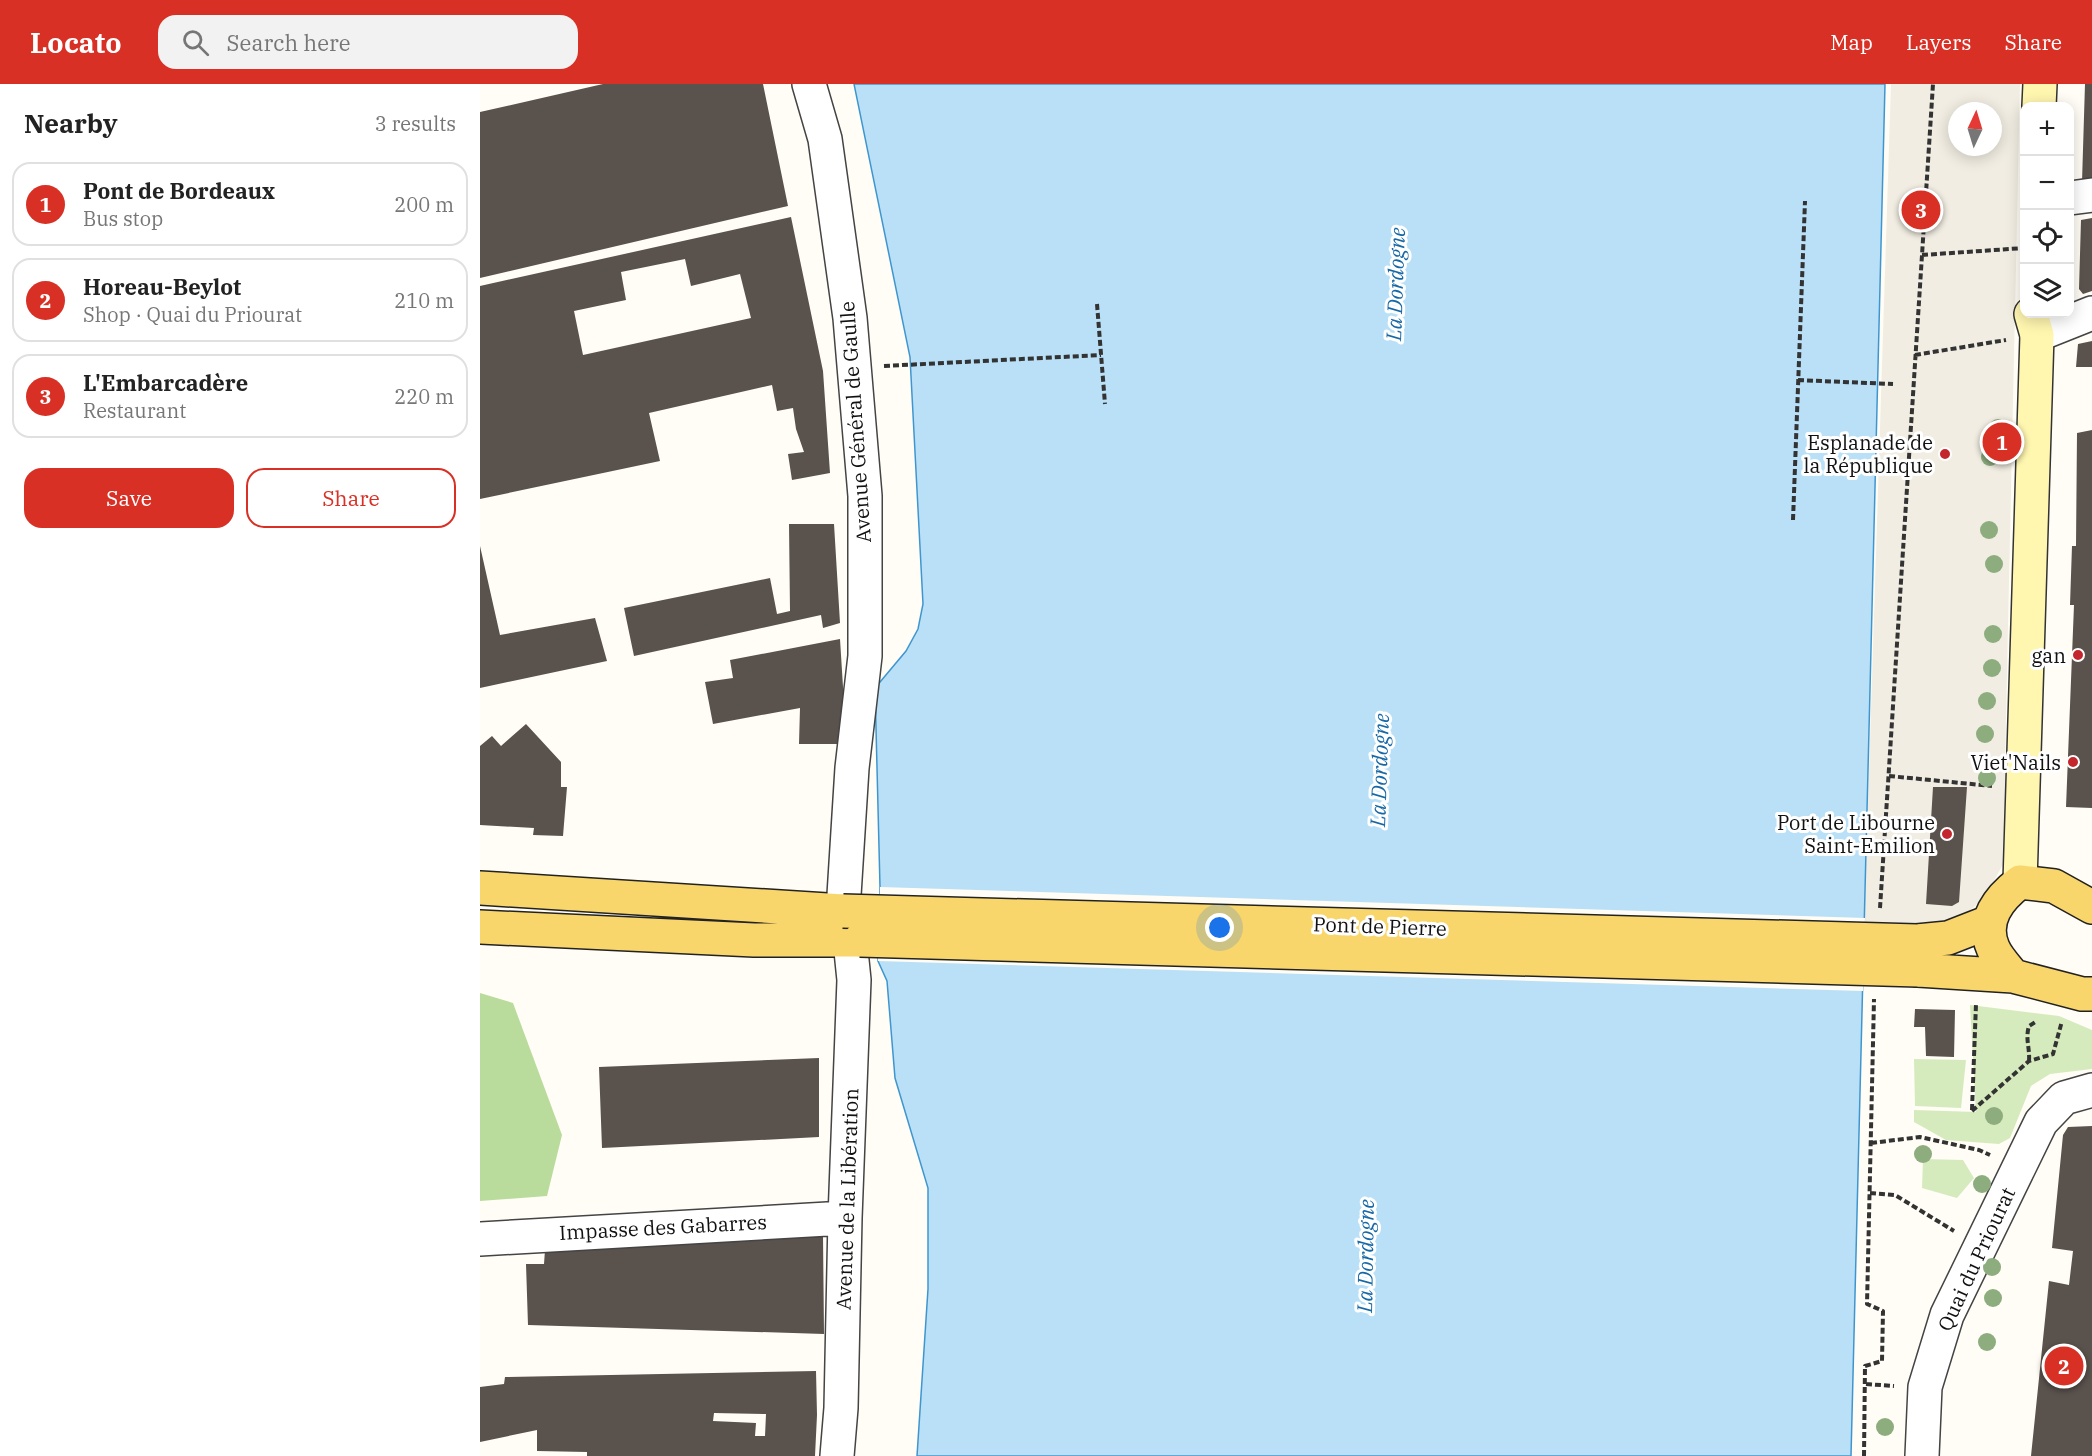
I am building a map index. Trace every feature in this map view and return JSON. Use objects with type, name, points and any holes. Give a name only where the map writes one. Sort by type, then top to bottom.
[{"type":"main road","points":[[2039,102],[2040,84]]},
{"type":"main road","points":[[2020,882],[2034,324]]},
{"type":"main road","points":[[2013,976],[1993,948],[1989,922],[2002,896],[2020,882],[2054,886],[2092,907]]},
{"type":"main road","points":[[480,888],[851,931],[1918,956],[1976,974],[2013,976],[2082,994],[2092,994]]},
{"type":"main road","points":[[1918,956],[1948,938],[1989,922]]},
{"type":"main road","points":[[480,927],[742,939],[851,931]]},
{"type":"street","name":"Avenue Général de Gaulle","points":[[809,84],[825,140],[850,318],[865,496],[865,656],[852,768],[851,931]]},
{"type":"street","points":[[2074,197],[2092,195]]},
{"type":"street","points":[[2034,324],[2092,313]]},
{"type":"street","name":"Avenue de la Libération","points":[[837,1456],[841,1408],[854,980],[851,931]]},
{"type":"street","name":"Quai du Priourat","points":[[1922,1456],[1925,1387],[1947,1315],[2041,1122],[2083,1096]]},
{"type":"street","name":"Impasse des Gabarres","points":[[480,1239],[845,1218]]},
{"type":"path","points":[[1880,910],[1933,84]]},
{"type":"path","points":[[1794,520],[1804,201]]},
{"type":"path","points":[[1922,255],[2020,248]]},
{"type":"path","points":[[1097,304],[1105,404]]},
{"type":"path","points":[[1916,355],[2034,324]]},
{"type":"path","points":[[878,367],[1101,355]]},
{"type":"path","points":[[1798,380],[1893,384]]},
{"type":"path","points":[[1888,776],[2022,788]]},
{"type":"path","points":[[1976,974],[1972,1111],[2029,1061],[2053,1054],[2065,1012]]},
{"type":"path","points":[[1864,1456],[1865,1366],[1882,1361],[1883,1311],[1867,1304],[1874,997]]},
{"type":"path","points":[[2029,1061],[2030,1051],[2026,1038],[2029,1026],[2037,1021]]},
{"type":"path","points":[[1871,1143],[1920,1137],[1979,1150],[2018,1170]]},
{"type":"path","points":[[1869,1193],[1895,1195],[1981,1246]]},
{"type":"green space","points":[[480,993],[513,1003],[562,1135],[547,1196],[480,1201]]},
{"type":"green space","points":[[1970,1005],[2059,1016],[2092,1030],[2092,1069],[2050,1074],[2031,1086],[2010,1138],[1999,1144],[1946,1140],[1914,1122],[1914,1110],[1976,1112]]},
{"type":"green space","points":[[1914,1059],[1966,1060],[1961,1108],[1915,1106]]},
{"type":"green space","points":[[1923,1159],[1963,1160],[1974,1178],[1957,1198],[1922,1188]]},
{"type":"shaded area","name":"Esplanade de la République","points":[[1891,84],[2020,84],[2005,762],[2010,827],[2007,857],[1985,897],[1957,922],[1864,929]]},
{"type":"water","name":"La Dordogne","points":[[854,84],[1885,84],[1851,1456],[917,1456],[928,1289],[928,1188],[895,1078],[887,981],[878,961],[880,887],[875,688],[906,651],[918,629],[923,604],[910,357]]},
{"type":"pier","points":[[880,887],[1865,918],[1863,991],[878,961]]},
{"type":"building","points":[[603,84],[763,84],[788,206],[480,278],[480,112]]},
{"type":"building","points":[[2085,84],[2092,84],[2092,180],[2082,182]]},
{"type":"building","points":[[791,217],[823,371],[830,473],[792,480],[788,454],[804,452],[796,429],[793,408],[777,411],[772,385],[649,413],[660,461],[480,499],[480,286]],"holes":[[[685,259],[691,286],[740,274],[751,318],[583,355],[574,311],[626,300],[621,272]]]},
{"type":"building","points":[[2092,218],[2092,291],[2083,294],[2079,289],[2081,220]]},
{"type":"building","points":[[2092,341],[2092,367],[2076,367],[2078,344]]},
{"type":"building","points":[[2092,430],[2092,808],[2066,807],[2074,605],[2070,605],[2072,546],[2076,546],[2077,433]]},
{"type":"building","points":[[789,524],[834,524],[840,623],[823,628],[821,615],[634,656],[624,608],[770,578],[777,614],[790,611]]},
{"type":"building","points":[[480,546],[500,635],[595,618],[607,661],[480,688]]},
{"type":"building","points":[[840,639],[844,703],[840,744],[799,744],[800,708],[713,724],[705,682],[733,678],[730,660]]},
{"type":"building","points":[[526,724],[561,762],[561,787],[567,787],[563,836],[533,835],[534,828],[480,825],[480,746],[492,736],[501,746]]},
{"type":"building","name":"Port de Libourne Saint-Emilion","points":[[1933,787],[1967,787],[1959,902],[1952,906],[1926,904]]},
{"type":"building","points":[[1915,1009],[1955,1010],[1954,1057],[1926,1056],[1925,1027],[1914,1027]]},
{"type":"building","points":[[819,1058],[819,1137],[602,1148],[599,1067]]},
{"type":"building","points":[[2092,1126],[2092,1456],[2031,1456],[2049,1281],[2069,1285],[2073,1251],[2052,1248],[2063,1135],[2068,1127]]},
{"type":"building","points":[[823,1236],[824,1334],[528,1325],[526,1264],[544,1264],[545,1250],[586,1250]]},
{"type":"building","points":[[816,1371],[815,1456],[587,1456],[587,1452],[537,1451],[537,1430],[480,1442],[480,1387],[504,1384],[505,1377]],"holes":[[[714,1413],[766,1414],[765,1436],[755,1436],[756,1423],[713,1421]]]},
{"type":"place","name":"L'Embarcadère","points":[[1921,210]]},
{"type":"place","name":"Pont de Bordeaux","points":[[2002,442]]},
{"type":"place","name":"Esplanade de la République","points":[[1945,454]]},
{"type":"place","name":"gan","points":[[2078,655]]},
{"type":"place","name":"Viet'Nails","points":[[2073,762]]},
{"type":"place","name":"Port de Libourne Saint-Emilion","points":[[1947,834]]},
{"type":"place","name":"Horeau-Beylot","points":[[2064,1366]]}]
